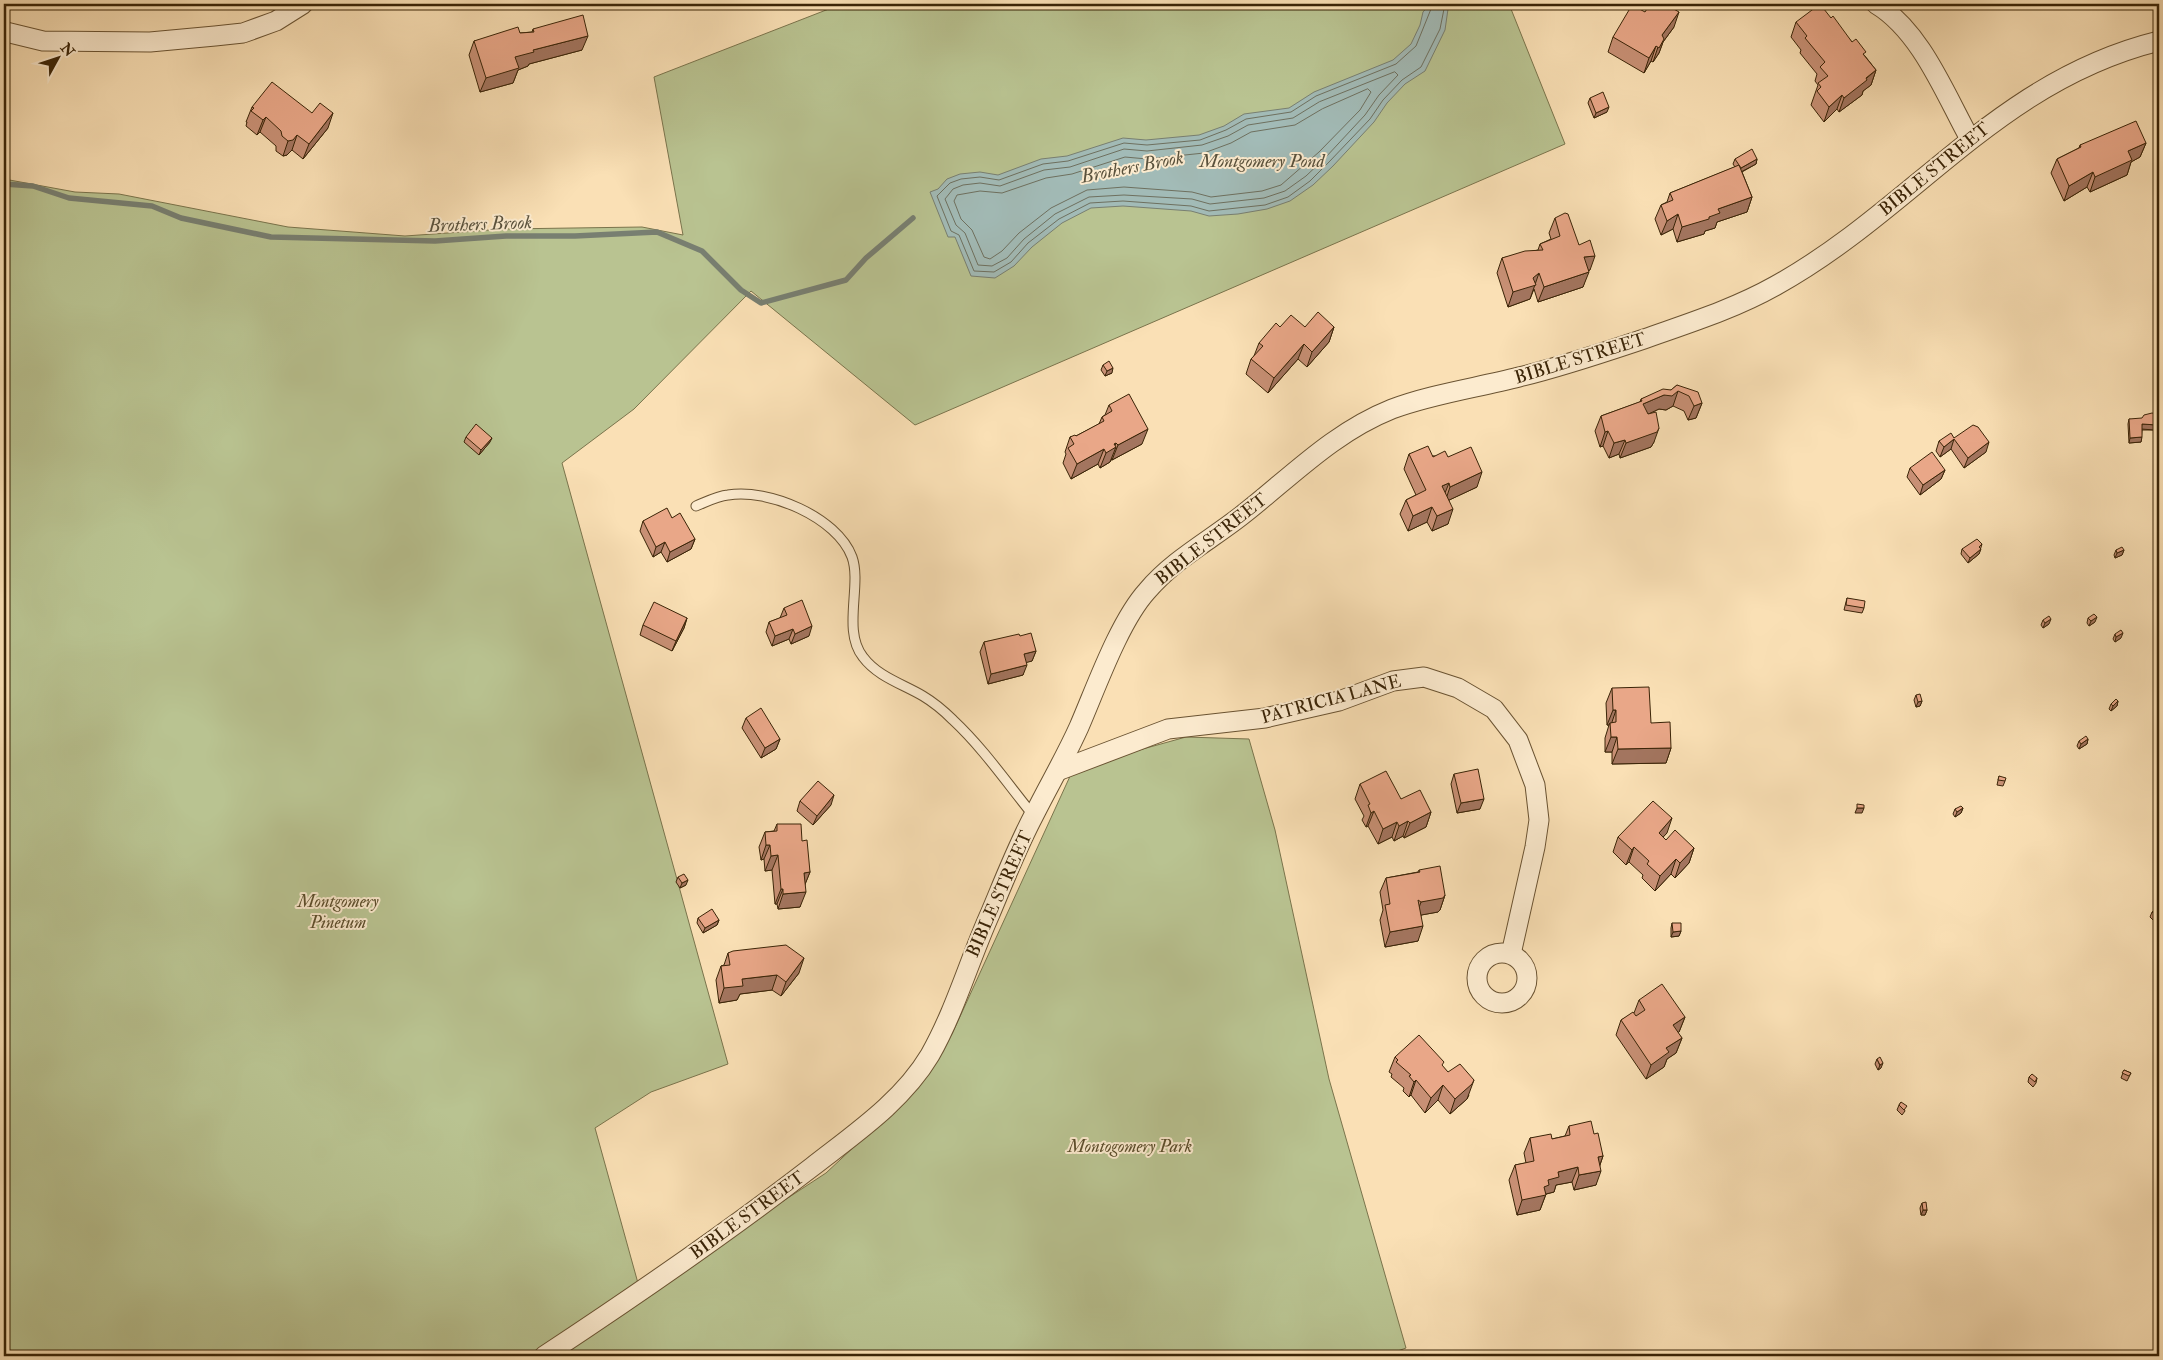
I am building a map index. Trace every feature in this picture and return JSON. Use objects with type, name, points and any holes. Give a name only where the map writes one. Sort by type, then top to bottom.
[{"type":"street","points":[[6,32],[43,41],[150,42],[215,36],[243,33],[276,20],[303,4]]},
{"type":"street","points":[[1876,4],[1887,10],[1913,36],[1970,139]]},
{"type":"street","name":"BIBLE STREET","points":[[544,1356],[636,1295],[781,1191],[895,1099],[927,1059],[952,1012],[968,963],[1033,815],[1060,770],[1128,620],[1143,595],[1172,566],[1244,514],[1327,444],[1356,426],[1402,406],[1576,362],[1690,323],[1747,300],[1816,261],[1874,217],[1970,139],[2019,104],[2068,74],[2124,50],[2159,41]]},
{"type":"street","name":"PATRICIA LANE","points":[[1060,770],[1168,730],[1266,718],[1338,701],[1392,681],[1424,677],[1458,688],[1494,709],[1518,740],[1535,785],[1539,820],[1535,847],[1511,954]]},
{"type":"lane","points":[[696,506],[728,494],[759,494],[789,504],[825,522],[841,536],[853,558],[854,633],[862,656],[881,674],[924,697],[953,720],[1033,815]]},
{"type":"green space","name":"Montgomery Pinetum","points":[[905,4],[1509,4],[1565,144],[915,425],[751,291],[634,409],[562,463],[728,1064],[651,1092],[595,1128],[641,1294],[826,1173],[902,1102],[952,1034],[1077,761],[1132,752],[1186,737],[1249,739],[1275,830],[1329,1079],[1406,1348],[1384,1356],[4,1356],[4,179],[75,192],[119,194],[288,227],[405,236],[504,229],[642,227],[683,235],[654,77],[839,5],[901,8]]},
{"type":"water","name":"Montgomery Pond","points":[[1430,4],[1452,4],[1448,9],[1445,30],[1425,71],[1405,84],[1387,103],[1374,122],[1333,166],[1313,185],[1290,201],[1267,209],[1209,216],[1191,211],[1123,206],[1091,208],[1062,223],[1032,247],[1014,266],[995,278],[971,276],[955,237],[948,237],[930,192],[938,189],[947,179],[960,174],[980,172],[998,175],[1041,159],[1067,156],[1123,138],[1146,140],[1199,135],[1224,126],[1244,114],[1289,108],[1314,92],[1393,60],[1411,44],[1420,25],[1423,12]]},
{"type":"building","points":[[1650,4],[1665,4],[1679,12],[1662,35],[1664,39],[1659,48],[1656,46],[1649,58],[1613,37],[1632,5],[1645,12]]},
{"type":"building","points":[[1820,4],[1831,18],[1833,16],[1852,42],[1856,39],[1866,52],[1863,54],[1876,70],[1866,78],[1867,80],[1844,98],[1842,95],[1829,107],[1817,91],[1821,87],[1818,83],[1828,76],[1820,67],[1825,62],[1805,38],[1807,36],[1796,22]]},
{"type":"building","points":[[583,15],[588,36],[533,50],[534,52],[515,57],[519,68],[486,78],[474,41],[518,27],[520,33],[534,32],[533,29]]},
{"type":"building","points":[[272,82],[312,113],[320,103],[333,113],[309,144],[297,135],[293,140],[288,141],[282,136],[281,131],[266,117],[263,120],[251,111],[254,108],[252,107]]},
{"type":"building","points":[[1603,92],[1609,107],[1596,113],[1590,98]]},
{"type":"building","points":[[2136,121],[2146,143],[2128,151],[2132,160],[2095,177],[2093,172],[2069,186],[2057,159],[2081,147],[2080,145]]},
{"type":"building","points":[[1752,149],[1757,159],[1741,168],[1735,159]]},
{"type":"building","points":[[1739,165],[1752,197],[1718,209],[1720,213],[1709,217],[1709,219],[1682,227],[1678,214],[1667,221],[1661,205],[1673,200],[1670,193]]},
{"type":"building","points":[[1565,213],[1568,214],[1579,245],[1590,240],[1595,256],[1584,257],[1589,272],[1544,287],[1539,273],[1533,278],[1536,285],[1513,292],[1502,258],[1525,251],[1543,250],[1540,244],[1560,236],[1555,218]]},
{"type":"building","points":[[1318,312],[1334,327],[1312,352],[1304,344],[1274,378],[1251,359],[1263,346],[1259,343],[1276,323],[1280,327],[1291,315],[1305,327]]},
{"type":"building","points":[[1109,361],[1113,368],[1107,371],[1103,365]]},
{"type":"building","points":[[1677,385],[1698,392],[1702,403],[1694,406],[1689,396],[1678,391],[1672,396],[1664,395],[1643,404],[1648,414],[1656,412],[1659,428],[1657,432],[1626,443],[1625,440],[1614,443],[1608,431],[1605,432],[1601,416],[1642,401],[1641,399],[1663,389],[1671,390]]},
{"type":"building","points":[[1129,394],[1148,429],[1118,445],[1114,444],[1116,447],[1106,453],[1104,449],[1077,464],[1068,448],[1074,444],[1070,437],[1076,436],[1104,421],[1102,417],[1112,411],[1109,405]]},
{"type":"building","points":[[2157,414],[2157,425],[2142,424],[2142,437],[2130,438],[2129,419],[2142,418],[2144,415]]},
{"type":"building","points":[[476,424],[492,438],[481,450],[466,437]]},
{"type":"building","points":[[1973,425],[1978,427],[1989,442],[1968,458],[1954,439],[1944,447],[1939,441],[1951,433],[1954,438]]},
{"type":"building","points":[[1428,446],[1433,457],[1445,451],[1448,457],[1471,447],[1482,472],[1450,487],[1449,483],[1442,486],[1453,509],[1437,516],[1432,507],[1413,516],[1406,500],[1426,490],[1409,454]]},
{"type":"building","points":[[1932,452],[1945,470],[1923,485],[1910,468]]},
{"type":"building","points":[[667,508],[672,518],[680,513],[695,539],[670,552],[665,542],[656,547],[643,521]]},
{"type":"building","points":[[1977,539],[1982,544],[1979,547],[1981,549],[1970,558],[1962,549]]},
{"type":"building","points":[[2122,547],[2124,550],[2117,553],[2116,550]]},
{"type":"building","points":[[1847,598],[1865,601],[1864,608],[1846,605]]},
{"type":"building","points":[[802,600],[812,626],[795,634],[793,629],[775,636],[769,622],[787,615],[784,608]]},
{"type":"building","points":[[654,602],[687,618],[676,641],[643,625]]},
{"type":"building","points":[[2094,614],[2097,617],[2091,621],[2088,618]]},
{"type":"building","points":[[2049,616],[2051,619],[2045,623],[2043,620]]},
{"type":"building","points":[[2121,630],[2123,633],[2116,637],[2115,634]]},
{"type":"building","points":[[1031,633],[1036,651],[1024,654],[1027,665],[991,674],[984,642]]},
{"type":"building","points":[[1649,687],[1651,723],[1670,722],[1671,748],[1618,749],[1617,737],[1611,737],[1610,723],[1616,722],[1616,710],[1613,710],[1612,688]]},
{"type":"building","points":[[1920,694],[1922,701],[1918,702],[1916,695]]},
{"type":"building","points":[[2116,699],[2118,701],[2113,706],[2111,704]]},
{"type":"building","points":[[761,708],[780,739],[765,748],[746,718]]},
{"type":"building","points":[[2086,736],[2088,739],[2081,744],[2079,741]]},
{"type":"building","points":[[1478,769],[1484,799],[1461,803],[1454,774]]},
{"type":"building","points":[[1386,771],[1401,799],[1420,790],[1431,812],[1410,823],[1408,821],[1399,826],[1397,822],[1383,829],[1374,811],[1371,813],[1368,805],[1370,804],[1360,784]]},
{"type":"building","points":[[1999,776],[2006,778],[2005,781],[1998,780]]},
{"type":"building","points":[[818,781],[834,795],[817,816],[800,801]]},
{"type":"building","points":[[1653,801],[1672,818],[1659,833],[1666,840],[1675,830],[1694,848],[1680,863],[1676,859],[1660,876],[1647,864],[1649,861],[1634,847],[1632,850],[1618,837]]},
{"type":"building","points":[[1857,804],[1864,805],[1864,808],[1857,808]]},
{"type":"building","points":[[1961,806],[1963,808],[1957,812],[1955,809]]},
{"type":"building","points":[[777,824],[801,824],[802,841],[807,840],[810,872],[804,873],[806,892],[783,894],[778,855],[771,856],[770,845],[766,845],[765,832],[777,831]]},
{"type":"building","points":[[1440,866],[1445,895],[1443,898],[1421,902],[1418,900],[1423,926],[1390,932],[1385,905],[1390,904],[1386,878],[1420,872],[1419,870]]},
{"type":"building","points":[[684,874],[688,880],[682,883],[678,877]]},
{"type":"building","points":[[2157,907],[2159,911],[2155,915],[2152,912]]},
{"type":"building","points":[[712,909],[719,920],[705,928],[698,918]]},
{"type":"building","points":[[1672,923],[1681,923],[1681,931],[1673,932]]},
{"type":"building","points":[[786,945],[804,958],[786,982],[777,975],[742,979],[743,986],[724,988],[721,966],[730,965],[728,953]]},
{"type":"building","points":[[1662,984],[1685,1017],[1673,1025],[1682,1038],[1666,1048],[1669,1052],[1651,1065],[1621,1020],[1633,1012],[1636,1016],[1645,1010],[1639,1000]]},
{"type":"building","points":[[1419,1035],[1444,1062],[1442,1065],[1448,1072],[1460,1064],[1474,1080],[1455,1099],[1443,1085],[1431,1098],[1416,1080],[1414,1082],[1409,1076],[1411,1075],[1396,1062],[1398,1060],[1395,1057]]},
{"type":"building","points":[[1880,1057],[1883,1063],[1880,1065],[1877,1059]]},
{"type":"building","points":[[2124,1070],[2131,1073],[2129,1076],[2122,1073]]},
{"type":"building","points":[[2032,1074],[2037,1078],[2035,1082],[2029,1077]]},
{"type":"building","points":[[1901,1102],[1907,1106],[1904,1110],[1899,1105]]},
{"type":"building","points":[[1591,1121],[1594,1134],[1598,1133],[1603,1156],[1598,1157],[1601,1171],[1579,1175],[1578,1167],[1558,1172],[1559,1177],[1548,1180],[1549,1185],[1544,1187],[1546,1195],[1522,1200],[1515,1165],[1534,1161],[1530,1138],[1551,1134],[1552,1139],[1570,1135],[1569,1126]]},
{"type":"building","points":[[1926,1202],[1927,1210],[1923,1210],[1922,1203]]},
{"type":"waterway","name":"Brothers Brook","points":[[4,184],[33,186],[69,198],[152,206],[181,218],[271,237],[435,241],[506,236],[575,236],[657,232],[702,251],[741,290],[761,303],[846,280],[866,258],[913,218]]},
{"type":"park label","name":"Montogomery Park","points":[[1130,1146]]}]
